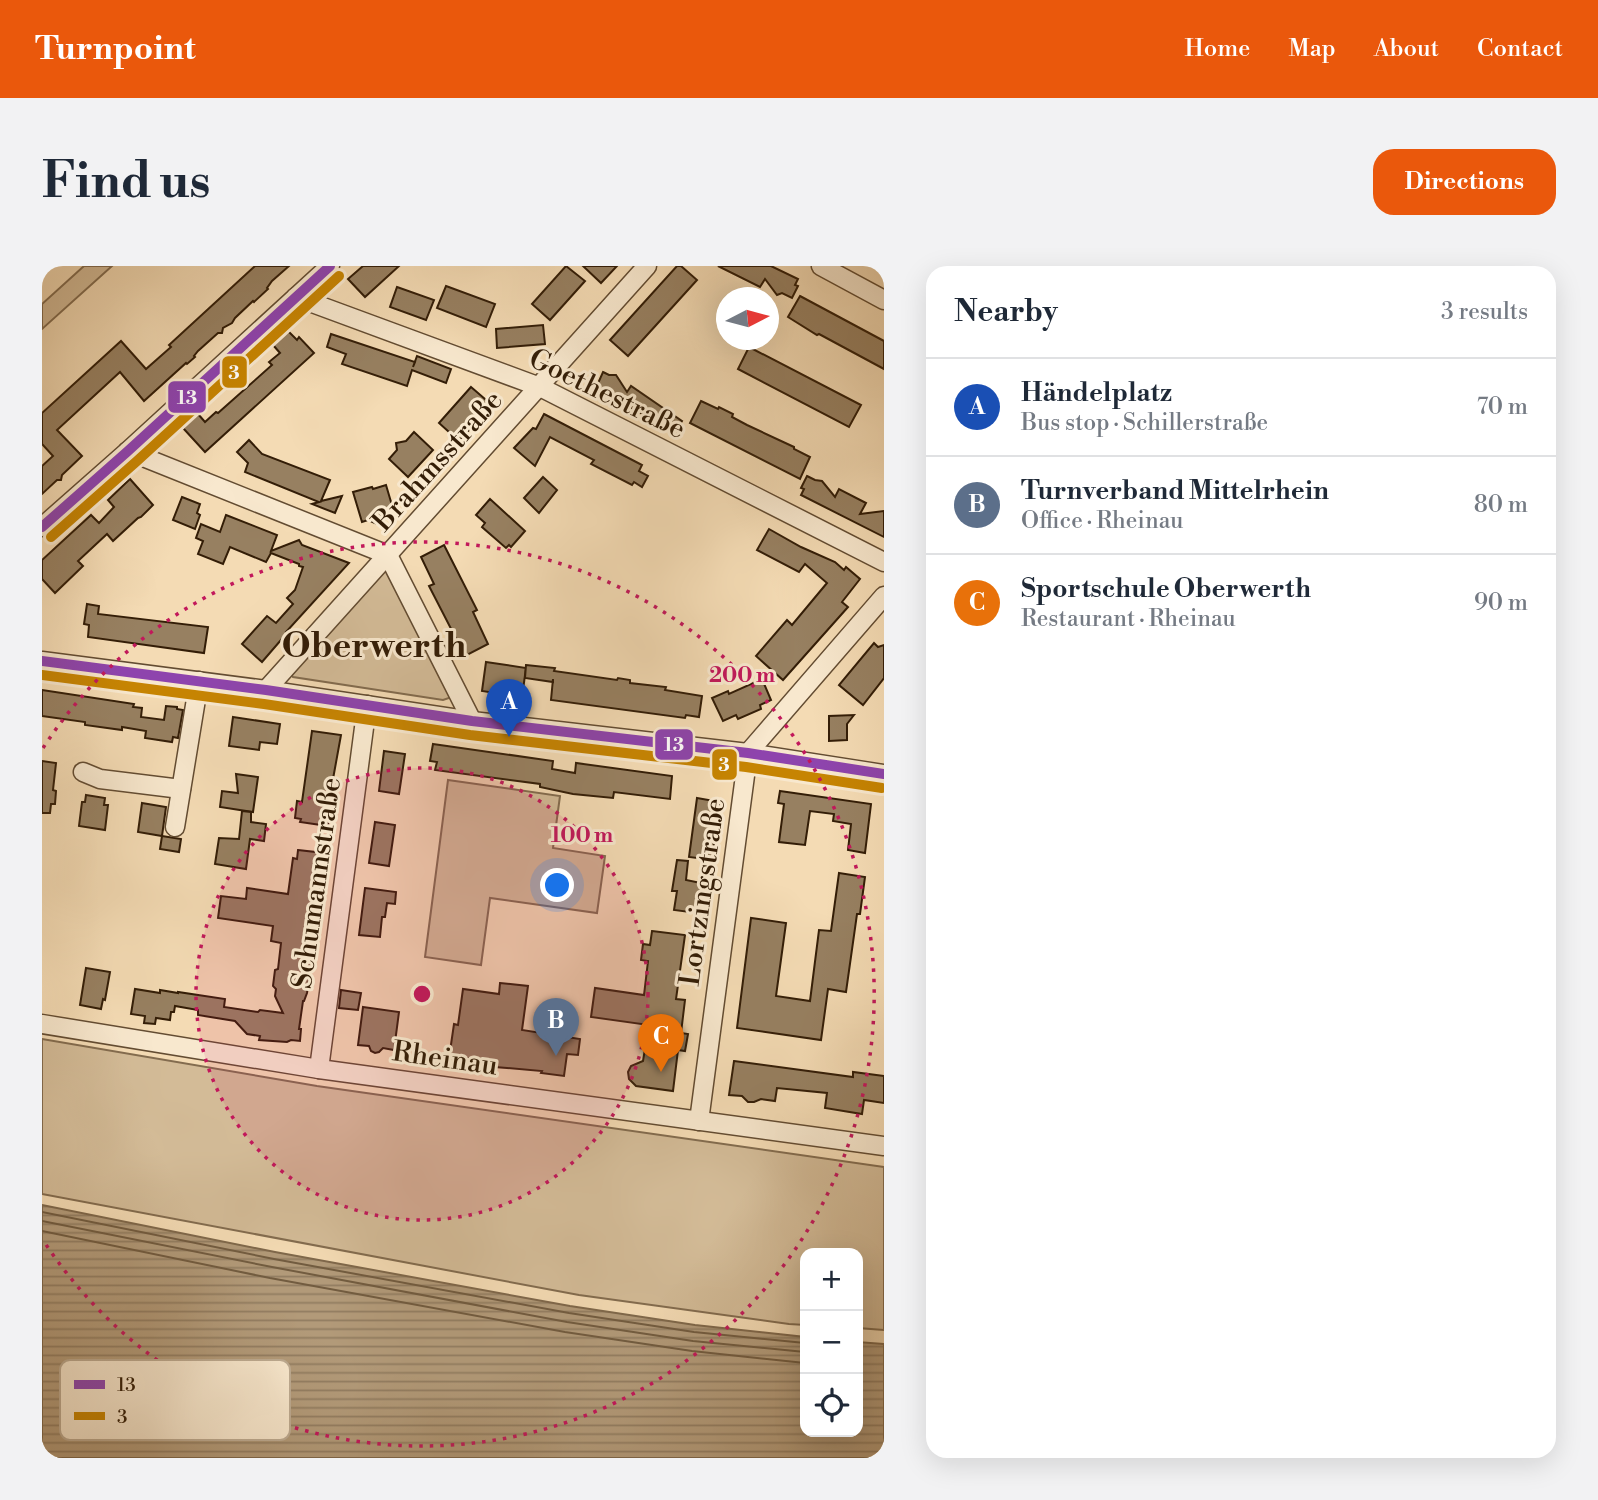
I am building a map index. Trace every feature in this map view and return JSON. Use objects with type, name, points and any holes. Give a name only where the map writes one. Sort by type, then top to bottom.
[{"type":"street","points":[[42,527],[330,266]]},
{"type":"street","name":"Brahmsstraße","points":[[266,690],[647,266]]},
{"type":"street","points":[[821,266],[884,300]]},
{"type":"street","name":"Goethestraße","points":[[296,297],[540,387],[884,562]]},
{"type":"street","points":[[128,451],[388,555],[472,721]]},
{"type":"street","points":[[748,753],[884,596]]},
{"type":"street","points":[[42,661],[266,690],[472,721],[748,753],[884,774]]},
{"type":"street","points":[[175,827],[199,681]]},
{"type":"street","name":"Schumannstraße","points":[[319,1069],[367,705]]},
{"type":"street","name":"Lortzingstraße","points":[[699,1121],[748,753]]},
{"type":"street","points":[[83,772],[100,779],[181,789]]},
{"type":"street","name":"Rheinau","points":[[42,1024],[319,1069],[884,1146]]},
{"type":"shaded area","points":[[84,266],[112,266],[42,329],[42,304]]},
{"type":"shaded area","points":[[384,570],[388,571],[450,694],[449,698],[443,700],[293,677],[291,674]]},
{"type":"shaded area","points":[[448,780],[560,796],[553,848],[605,856],[597,913],[490,898],[481,965],[425,957]]},
{"type":"shaded area","points":[[42,1039],[317,1086],[884,1167],[884,1330],[863,1328],[863,1248],[800,1248],[800,1325],[789,1324],[579,1295],[42,1194]]},
{"type":"water","points":[[42,1205],[275,1252],[570,1306],[695,1325],[800,1336],[800,1437],[863,1437],[863,1342],[884,1344],[884,1458],[42,1458]]},
{"type":"building","points":[[255,266],[289,266],[232,323],[223,328],[222,333],[218,333],[195,357],[144,401],[120,372],[57,430],[82,456],[62,475],[61,480],[57,480],[42,494],[42,466],[53,456],[42,444],[42,413],[121,341],[146,369]]},
{"type":"building","points":[[363,266],[399,266],[365,297],[348,279]]},
{"type":"building","points":[[566,266],[585,281],[550,320],[532,304]]},
{"type":"building","points":[[583,266],[617,266],[601,283]]},
{"type":"building","points":[[677,266],[681,266],[697,280],[628,356],[610,340]]},
{"type":"building","points":[[718,266],[771,266],[798,279],[795,285],[798,286],[792,298],[779,294],[779,287],[771,287],[765,279],[760,287]]},
{"type":"building","points":[[446,286],[495,304],[486,327],[437,308]]},
{"type":"building","points":[[397,287],[434,300],[426,320],[390,307]]},
{"type":"building","points":[[800,296],[884,341],[884,369],[788,317]]},
{"type":"building","points":[[543,325],[545,344],[497,348],[496,329]]},
{"type":"building","points":[[288,331],[297,340],[299,337],[314,353],[205,452],[183,428],[198,414],[205,422],[218,413],[272,365],[269,362],[280,353],[273,345]]},
{"type":"building","points":[[331,334],[415,362],[417,356],[451,369],[446,383],[412,370],[407,386],[342,364],[346,354],[327,347]]},
{"type":"building","points":[[748,350],[755,350],[861,405],[849,427],[738,369]]},
{"type":"building","points":[[603,372],[616,375],[627,392],[631,386],[682,421],[676,431],[595,390]]},
{"type":"building","points":[[471,387],[492,405],[459,441],[439,423]]},
{"type":"building","points":[[701,401],[733,414],[732,417],[810,457],[800,479],[690,423]]},
{"type":"building","points":[[544,414],[642,465],[639,471],[648,476],[642,487],[634,482],[632,485],[591,464],[594,460],[550,437],[535,466],[514,448],[533,428],[536,429]]},
{"type":"building","points":[[414,432],[433,450],[408,477],[389,459],[397,450],[396,443],[406,441]]},
{"type":"building","points":[[249,440],[262,454],[330,480],[321,501],[342,496],[335,513],[312,504],[319,502],[245,472],[248,463],[237,452]]},
{"type":"building","points":[[807,476],[822,481],[835,497],[839,489],[866,503],[860,514],[884,511],[884,537],[801,495],[804,489],[801,488]]},
{"type":"building","points":[[543,477],[557,490],[539,513],[524,498]]},
{"type":"building","points":[[130,479],[153,505],[113,541],[107,534],[78,561],[83,566],[55,593],[42,579],[42,560],[91,515],[99,523],[114,507],[108,500]]},
{"type":"building","points":[[386,485],[394,512],[385,515],[386,519],[382,520],[384,527],[368,520],[362,522],[353,492]]},
{"type":"building","points":[[182,497],[200,504],[197,513],[200,515],[195,529],[173,520]]},
{"type":"building","points":[[490,499],[525,531],[511,547],[509,545],[506,548],[482,527],[485,523],[476,515]]},
{"type":"building","points":[[226,515],[277,535],[271,551],[299,540],[302,545],[349,563],[262,662],[242,644],[267,616],[276,623],[293,604],[287,598],[295,590],[303,567],[271,553],[266,562],[230,547],[223,564],[198,554],[203,541],[196,538],[201,524],[220,532]]},
{"type":"building","points":[[769,529],[835,562],[844,570],[846,567],[860,579],[842,602],[848,607],[783,680],[756,656],[787,620],[792,625],[827,583],[805,564],[799,572],[757,550]]},
{"type":"building","points":[[444,545],[477,610],[473,612],[488,644],[465,656],[429,586],[434,584],[421,557]]},
{"type":"building","points":[[87,604],[99,606],[98,614],[208,627],[204,653],[88,637],[89,625],[84,624]]},
{"type":"building","points":[[874,643],[878,647],[884,645],[884,678],[863,705],[839,685]]},
{"type":"building","points":[[486,662],[526,668],[522,697],[482,691]]},
{"type":"building","points":[[526,665],[630,680],[630,683],[666,687],[665,690],[702,696],[699,717],[686,715],[685,718],[551,700],[553,682],[525,678]]},
{"type":"building","points":[[762,679],[771,700],[760,705],[761,709],[738,719],[736,715],[723,721],[712,698],[728,691],[729,694]]},
{"type":"building","points":[[42,690],[134,704],[133,707],[142,708],[141,717],[164,720],[166,706],[177,707],[183,710],[178,738],[173,737],[172,742],[145,738],[146,731],[85,725],[85,722],[42,716]]},
{"type":"building","points":[[854,715],[847,724],[847,740],[829,741],[829,716]]},
{"type":"building","points":[[233,717],[280,724],[277,744],[260,742],[259,750],[229,746]]},
{"type":"building","points":[[312,731],[341,735],[328,826],[300,822],[301,819],[295,818],[297,801],[302,802]]},
{"type":"building","points":[[433,744],[553,761],[552,769],[575,773],[576,763],[672,776],[670,799],[614,792],[613,798],[573,794],[540,787],[540,784],[435,770],[437,762],[430,761]]},
{"type":"building","points":[[384,751],[405,754],[399,794],[379,791]]},
{"type":"building","points":[[42,761],[56,763],[53,790],[56,791],[55,804],[51,804],[50,813],[42,813]]},
{"type":"building","points":[[236,774],[258,777],[253,812],[220,807],[222,791],[238,793]]},
{"type":"building","points":[[780,791],[871,804],[865,853],[848,850],[851,824],[833,821],[834,814],[810,811],[805,845],[779,842],[784,804],[778,803]]},
{"type":"building","points":[[86,795],[105,798],[104,805],[108,805],[105,830],[79,826],[82,802],[85,802]]},
{"type":"building","points":[[697,798],[720,802],[712,860],[689,857]]},
{"type":"building","points":[[142,803],[166,807],[162,836],[138,832]]},
{"type":"building","points":[[242,811],[251,812],[251,822],[266,824],[264,841],[250,839],[246,869],[215,864],[219,838],[239,839]]},
{"type":"building","points":[[375,822],[395,825],[389,866],[369,863]]},
{"type":"building","points":[[162,836],[181,839],[179,852],[160,849]]},
{"type":"building","points":[[298,850],[324,853],[318,898],[323,899],[322,911],[317,946],[314,947],[307,993],[303,1001],[300,1041],[259,1040],[260,1036],[247,1034],[235,1021],[198,1015],[198,1010],[175,1006],[170,1020],[156,1018],[155,1024],[144,1023],[145,1016],[131,1014],[135,989],[225,999],[224,1007],[283,1013],[273,986],[281,943],[271,941],[273,926],[218,918],[221,896],[246,899],[247,888],[288,894],[293,858],[297,859]]},
{"type":"building","points":[[677,860],[688,861],[686,880],[701,883],[697,913],[674,910],[677,891],[672,891]]},
{"type":"building","points":[[839,873],[865,877],[846,992],[828,989],[821,1040],[737,1028],[751,918],[786,923],[776,996],[810,1001],[819,930],[831,931]]},
{"type":"building","points":[[365,888],[396,892],[395,904],[387,903],[385,917],[382,917],[380,937],[359,935]]},
{"type":"building","points":[[652,931],[685,935],[676,999],[685,1000],[681,1033],[688,1034],[685,1051],[678,1050],[673,1091],[636,1086],[629,1079],[631,1066],[643,1061],[649,1025],[591,1017],[595,988],[644,995],[648,961],[641,960],[643,944],[650,945]]},
{"type":"building","points":[[86,968],[110,972],[101,1009],[80,1005]]},
{"type":"building","points":[[500,983],[528,986],[522,1030],[580,1039],[578,1055],[567,1054],[564,1076],[541,1073],[542,1071],[495,1067],[495,1062],[449,1058],[454,1024],[458,1025],[463,989],[499,994]]},
{"type":"building","points":[[341,990],[361,993],[358,1010],[339,1008]]},
{"type":"building","points":[[363,1007],[399,1012],[394,1050],[383,1048],[375,1053],[369,1046],[358,1045]]},
{"type":"building","points":[[734,1061],[853,1077],[853,1072],[884,1076],[884,1103],[864,1100],[862,1114],[825,1108],[827,1093],[777,1088],[775,1101],[761,1099],[748,1102],[742,1096],[729,1095]]},
{"type":"transit line","name":"13","points":[[42,527],[330,266]]},
{"type":"transit line","name":"3","points":[[51,537],[339,276]]},
{"type":"transit line","name":"13","points":[[42,661],[266,690],[472,721],[748,753],[884,774]]},
{"type":"transit line","name":"3","points":[[42,675],[264,704],[470,735],[746,767],[882,788]]},
{"type":"place","name":"Händelplatz","points":[[509,737]]},
{"type":"place","name":"Turnverband Mittelrhein","points":[[556,1056]]},
{"type":"place","name":"Sportschule Oberwerth","points":[[661,1072]]},
{"type":"district","name":"Oberwerth","points":[[374,646]]}]
